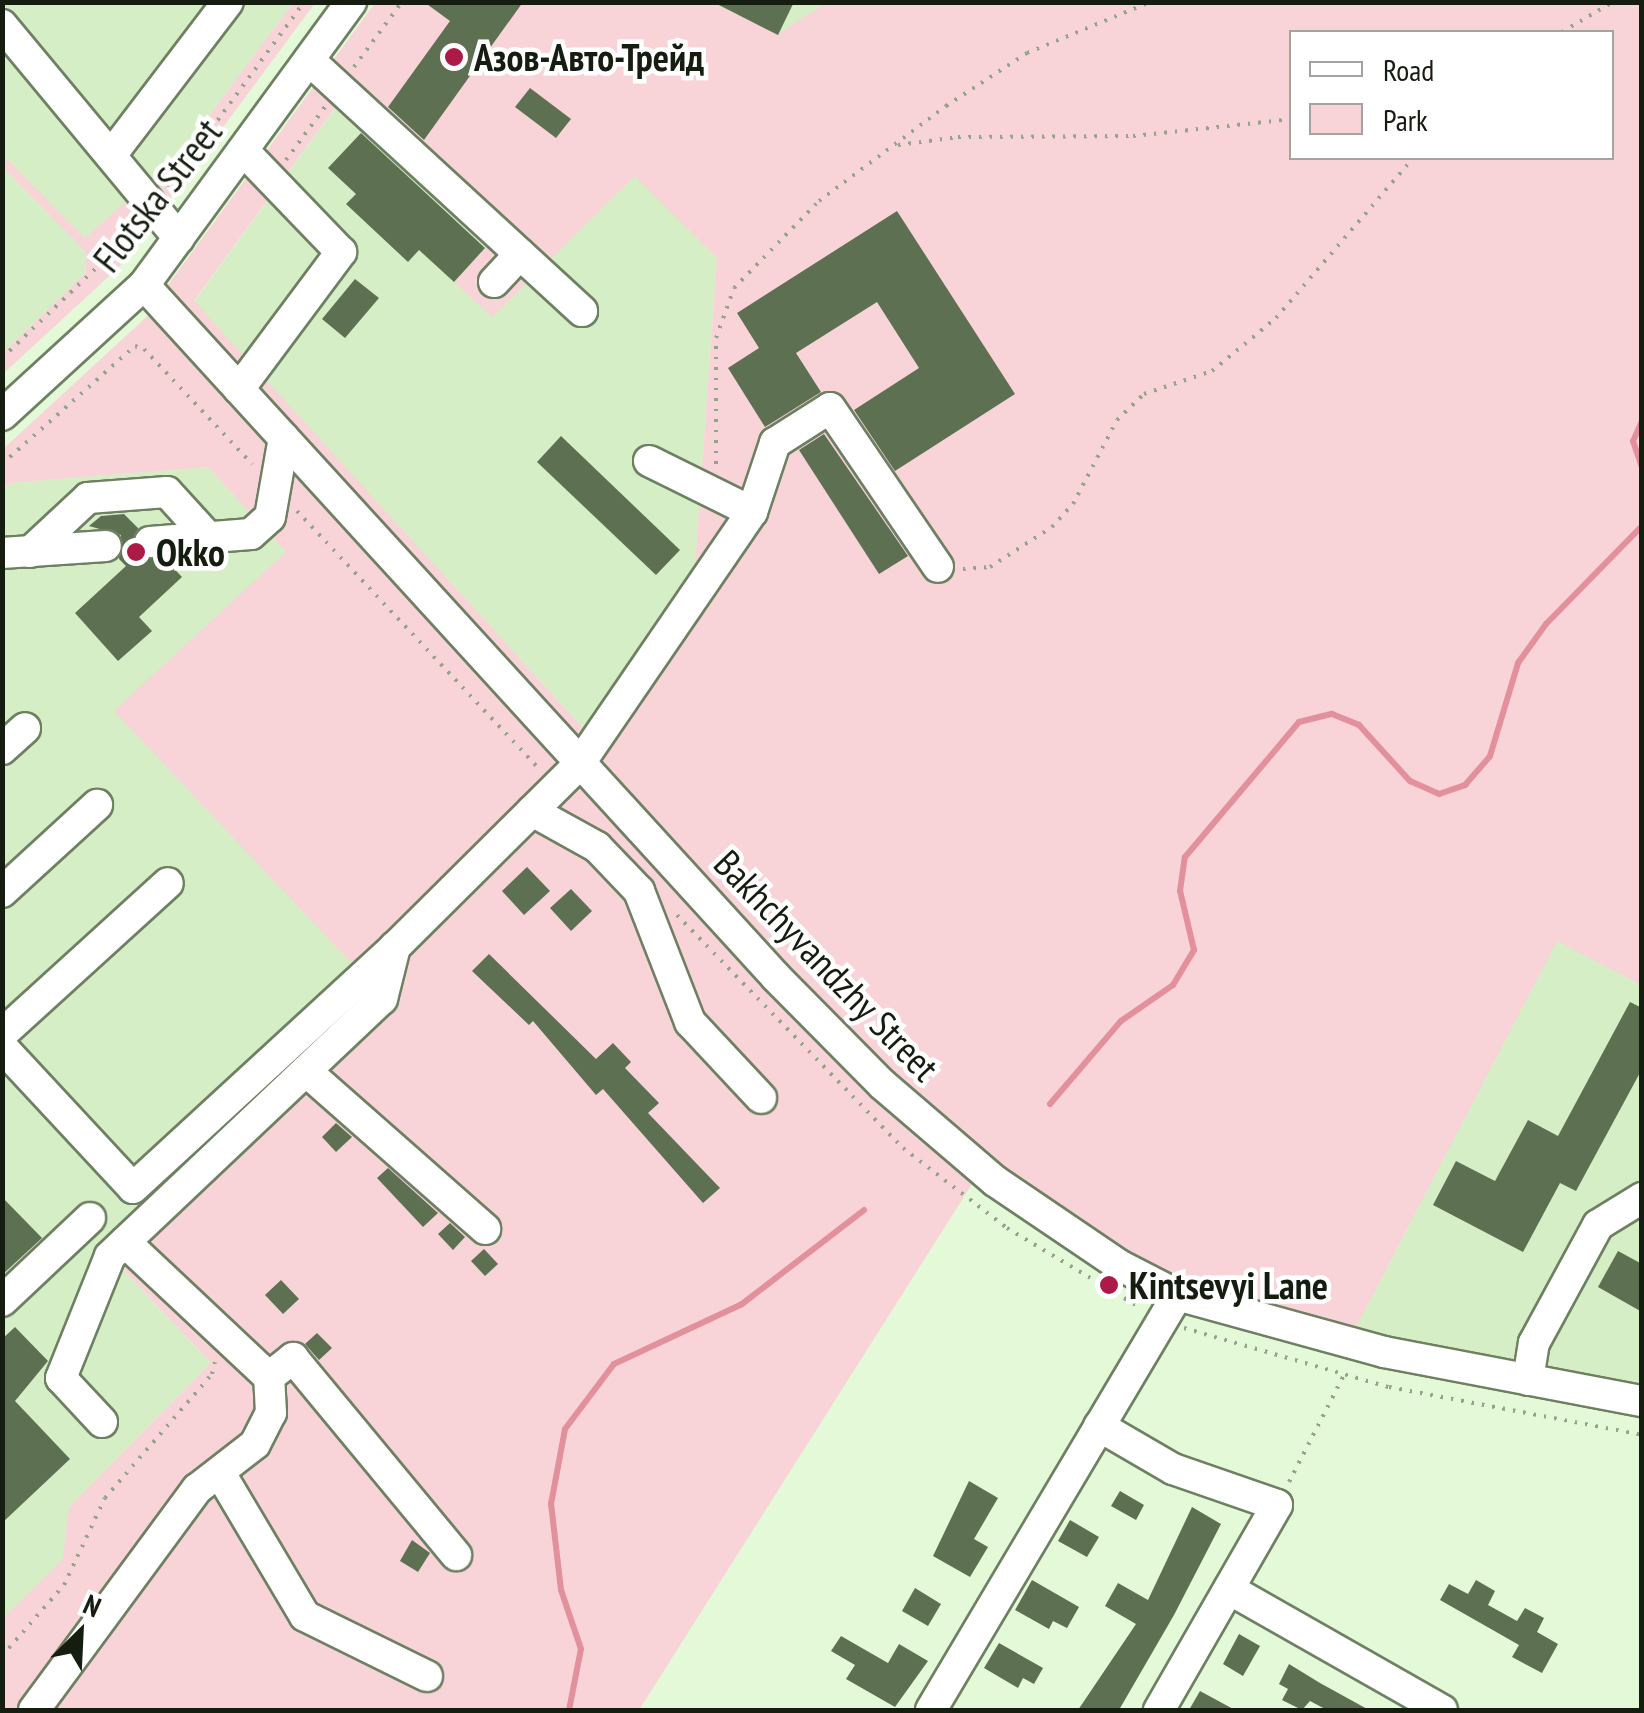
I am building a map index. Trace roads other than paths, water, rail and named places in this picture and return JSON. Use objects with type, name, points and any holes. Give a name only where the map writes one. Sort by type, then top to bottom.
[{"type":"street","points":[[2,9],[11,2]]},
{"type":"street","points":[[112,154],[228,2]]},
{"type":"street","name":"Flotska Street","points":[[2,415],[144,284],[351,2]]},
{"type":"street","points":[[2,24],[178,238]]},
{"type":"street","points":[[309,60],[582,311]]},
{"type":"street","points":[[239,389],[341,252],[242,150]]},
{"type":"street","points":[[494,282],[520,254]]},
{"type":"street","name":"Bakhchyvandzhy Street","points":[[144,284],[580,763],[882,1085],[995,1181],[1122,1267],[1170,1307],[1256,1321],[1642,1401]]},
{"type":"street","points":[[2,1047],[133,1188],[395,948],[580,763],[752,512],[775,443],[830,408],[938,567]]},
{"type":"street","points":[[150,542],[251,534],[270,517],[284,438]]},
{"type":"street","points":[[649,460],[752,512]]},
{"type":"street","points":[[16,553],[88,498],[167,492],[208,538]]},
{"type":"street","points":[[16,553],[106,546]]},
{"type":"street","points":[[2,749],[25,728]]},
{"type":"street","points":[[2,892],[97,805]]},
{"type":"street","points":[[532,811],[597,847],[638,891],[690,1022],[761,1098]]},
{"type":"street","points":[[2,1034],[168,883]]},
{"type":"street","points":[[102,1422],[61,1378],[110,1256],[382,998],[395,948]]},
{"type":"street","points":[[306,1071],[485,1230]]},
{"type":"street","points":[[1528,1380],[1534,1343],[1598,1225],[1642,1198]]},
{"type":"street","points":[[2,1301],[90,1218]]},
{"type":"street","points":[[34,1710],[197,1490],[255,1444],[271,1413],[269,1377],[124,1242]]},
{"type":"street","points":[[930,1710],[1170,1307]]},
{"type":"street","points":[[269,1377],[292,1358],[456,1555]]},
{"type":"street","points":[[1099,1426],[1173,1469],[1278,1505],[1159,1710]]},
{"type":"street","points":[[220,1473],[305,1616],[427,1676]]},
{"type":"street","points":[[1229,1590],[1405,1704],[1442,1710]]},
{"type":"waterway","points":[[1642,421],[1633,441],[1642,467]]},
{"type":"waterway","points":[[1050,1104],[1121,1021],[1173,985],[1194,950],[1180,891],[1185,857],[1299,722],[1332,714],[1359,725],[1410,781],[1439,794],[1465,785],[1490,756],[1518,663],[1546,624],[1642,526]]},
{"type":"waterway","points":[[569,1710],[581,1649],[561,1590],[551,1504],[565,1429],[614,1364],[742,1304],[864,1210]]},
{"type":"place","name":"Азов-Авто-Трейд","points":[[454,57]]},
{"type":"place","name":"Okko","points":[[136,552]]},
{"type":"place","name":"Kintsevyi Lane","points":[[1109,1285]]}]
